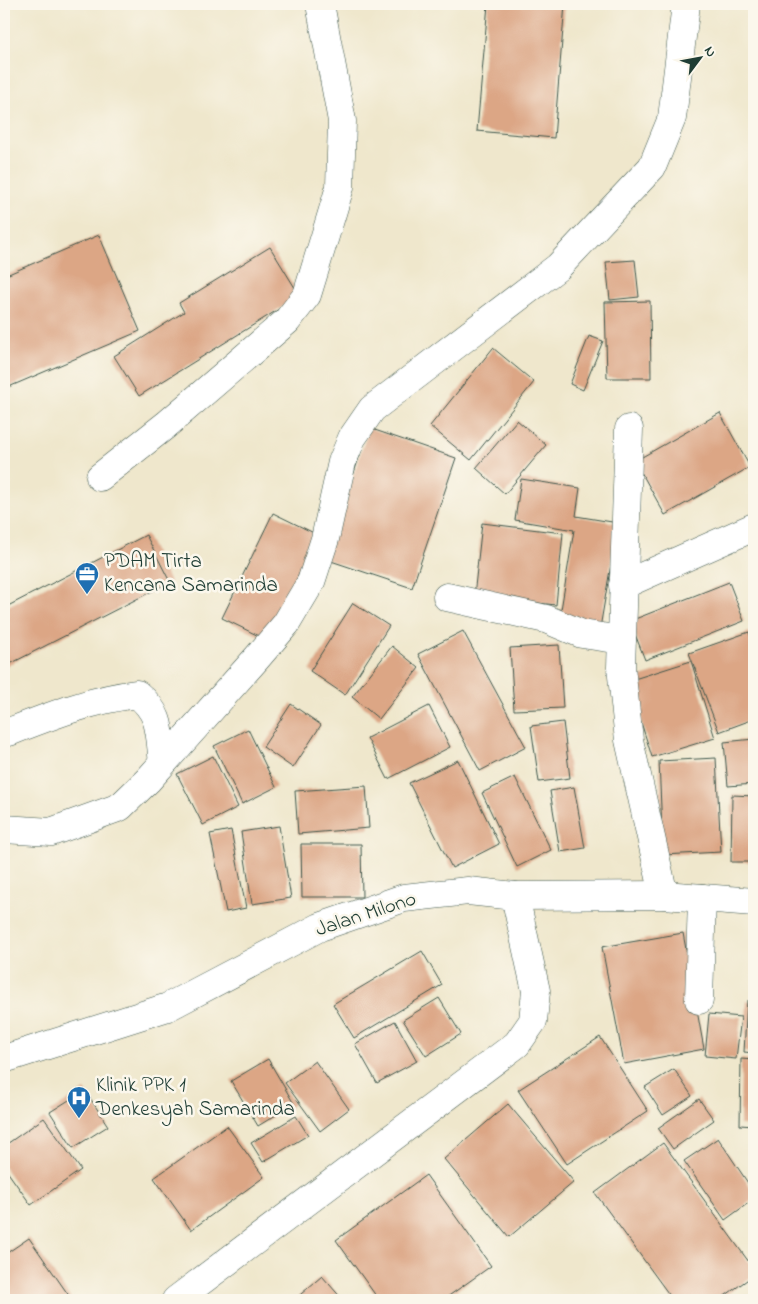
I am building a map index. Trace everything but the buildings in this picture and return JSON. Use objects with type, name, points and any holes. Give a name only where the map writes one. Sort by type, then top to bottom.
[{"type":"street","points":[[100,477],[166,425],[280,327],[307,295],[340,188],[342,121],[320,4]]},
{"type":"street","points":[[4,829],[51,832],[120,807],[163,763],[286,624],[311,582],[324,539],[342,462],[352,438],[372,409],[558,267],[652,166],[672,118],[686,4]]},
{"type":"street","points":[[629,430],[621,667],[629,740],[664,894]]},
{"type":"street","points":[[623,585],[754,527]]},
{"type":"street","points":[[447,597],[546,619],[582,634],[622,640]]},
{"type":"street","points":[[9,732],[56,714],[118,696],[137,694],[151,705],[158,721],[163,763]]},
{"type":"street","name":"Jalan Milono","points":[[4,1058],[168,1007],[320,927],[404,898],[468,891],[516,896],[664,894],[754,902]]},
{"type":"street","points":[[176,1300],[517,1044],[533,1021],[536,992],[516,896]]},
{"type":"street","points":[[699,1000],[702,898]]},
{"type":"place","name":"PDAM Tirta Kencana Samarinda","points":[[87,595]]},
{"type":"place","name":"Klinik PPK 1 Denkesyah Samarinda","points":[[79,1119]]}]
